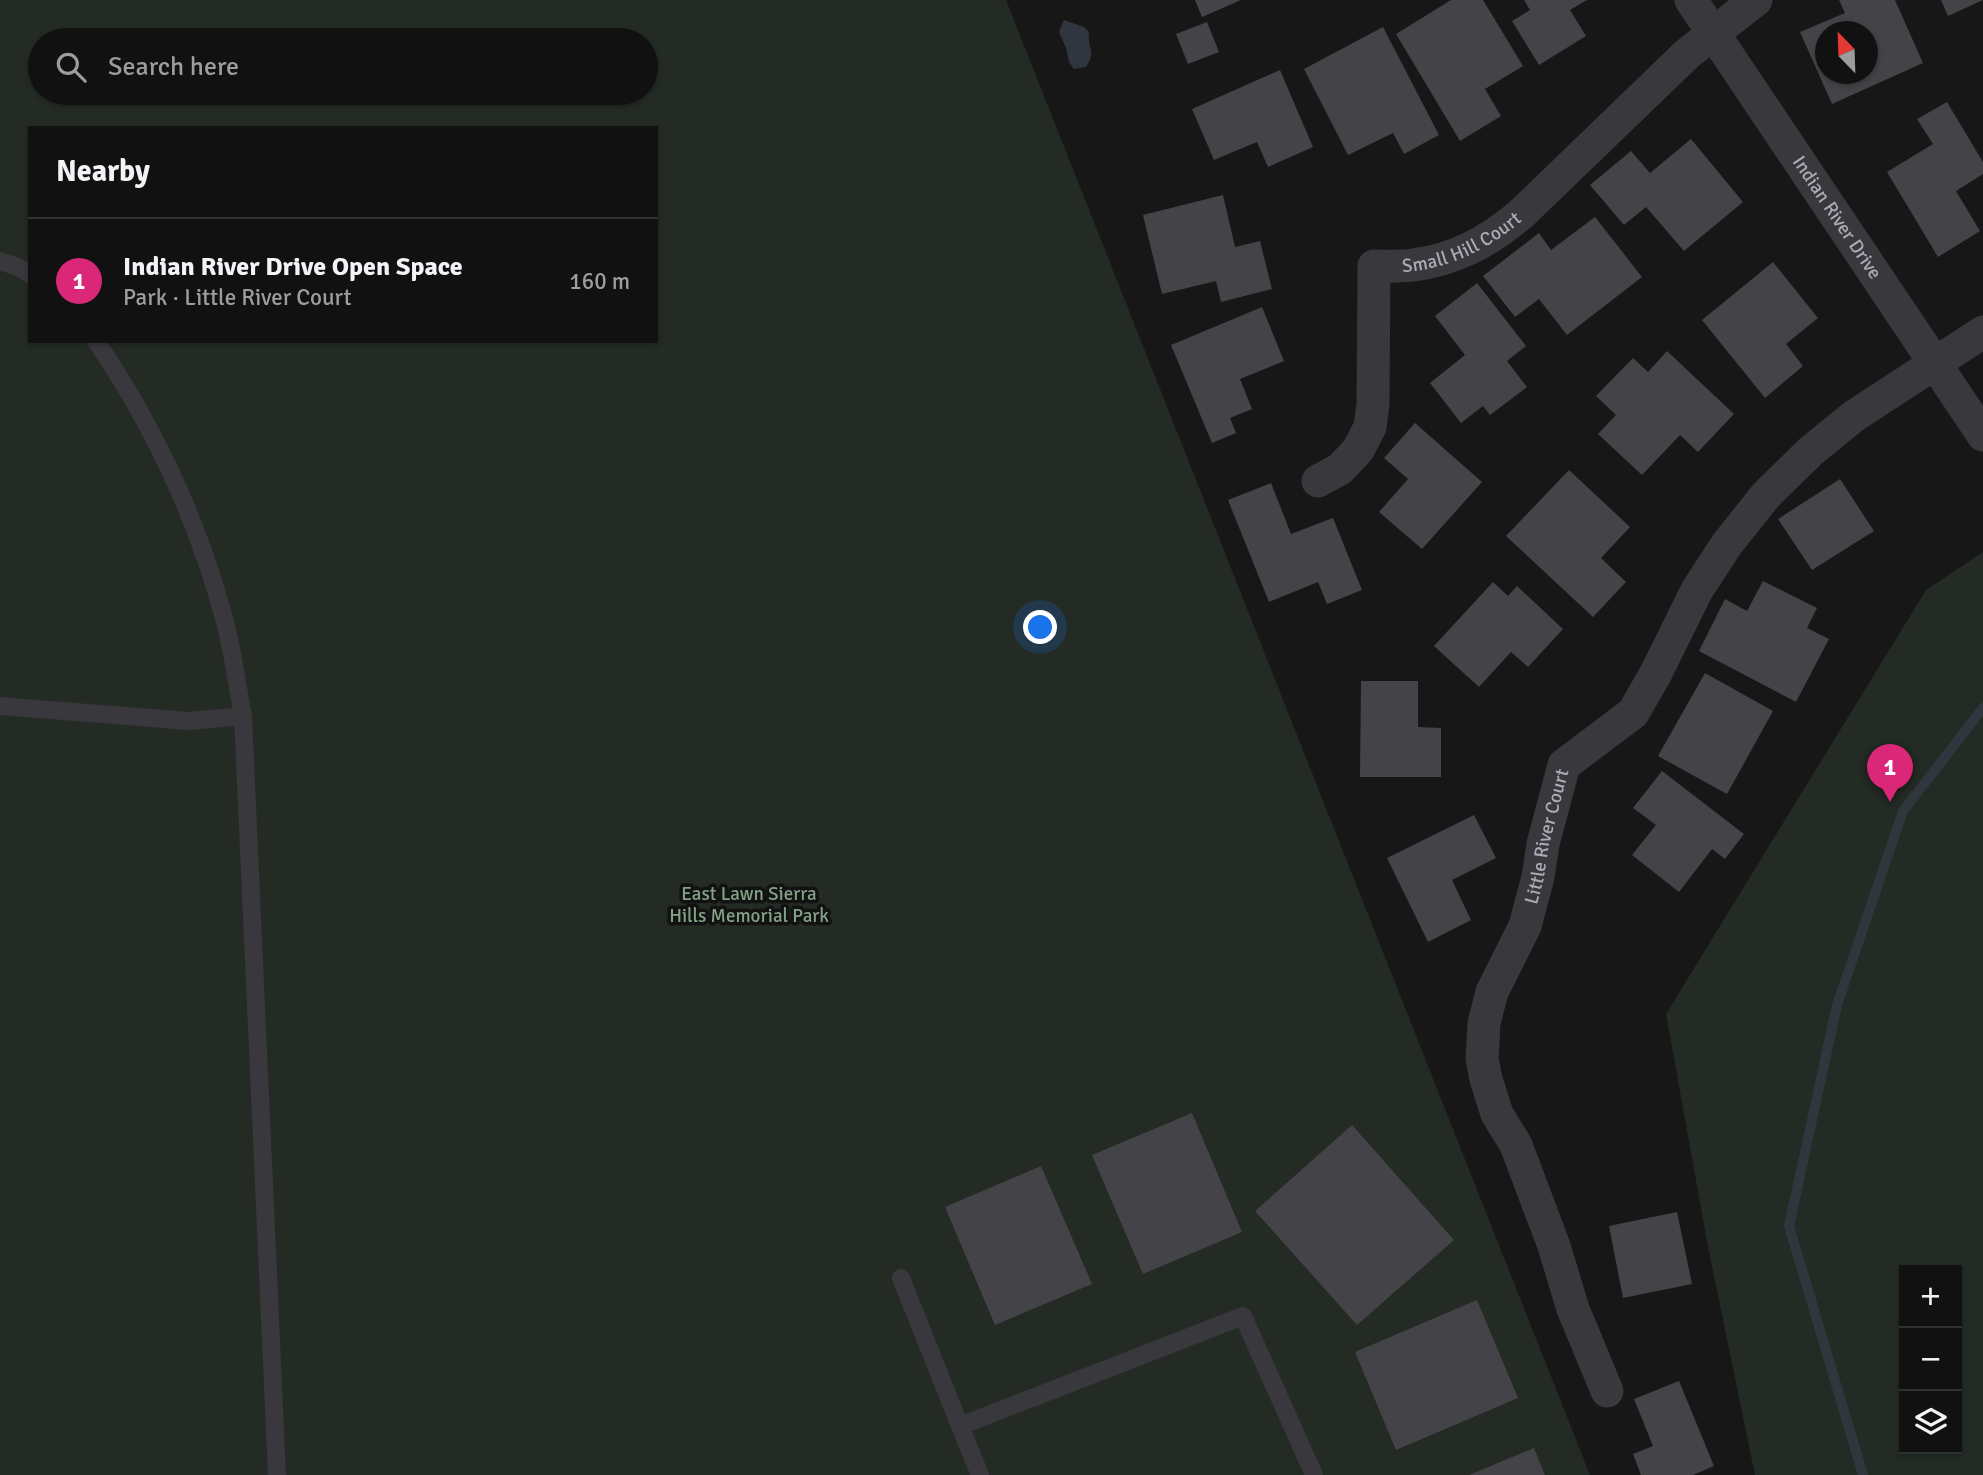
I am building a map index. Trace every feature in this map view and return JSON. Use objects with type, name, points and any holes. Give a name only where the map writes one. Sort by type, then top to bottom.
[{"type":"street","name":"Indian River Drive","points":[[1691,0],[1983,435]]},
{"type":"street","points":[[1713,33],[1756,0]]},
{"type":"street","name":"Small Hill Court","points":[[1318,481],[1340,469],[1358,450],[1370,427],[1373,404],[1374,266],[1413,265],[1452,256],[1499,233],[1687,54],[1713,33]]},
{"type":"street","name":"Little River Court","points":[[1606,1391],[1573,1309],[1554,1246],[1516,1145],[1497,1114],[1482,1059],[1484,1023],[1492,992],[1525,926],[1564,765],[1633,713],[1698,590],[1727,544],[1766,495],[1811,451],[1854,416],[1983,332]]},
{"type":"lane","points":[[0,261],[28,273]]},
{"type":"lane","points":[[97,343],[148,423],[188,507],[209,565],[226,625],[243,716],[277,1475]]},
{"type":"lane","points":[[0,706],[188,721],[243,716]]},
{"type":"lane","points":[[901,1278],[980,1475]]},
{"type":"lane","points":[[960,1426],[1243,1316],[1314,1475]]},
{"type":"green space","name":"East Lawn Sierra Hills Memorial Park","points":[[0,0],[1006,0],[1590,1475],[0,1475]]},
{"type":"green space","points":[[1983,552],[1983,1475],[1755,1475],[1708,1247],[1666,1014],[1926,590]]},
{"type":"shaded area","points":[[1064,20],[1084,27],[1089,32],[1091,54],[1086,67],[1074,69],[1069,62],[1059,32]]},
{"type":"building","points":[[1195,0],[1241,0],[1202,17]]},
{"type":"building","points":[[1451,0],[1483,0],[1523,66],[1485,89],[1501,116],[1460,141],[1396,34]]},
{"type":"building","points":[[1524,0],[1587,0],[1570,10],[1586,36],[1539,65],[1512,21],[1530,10]]},
{"type":"building","points":[[1839,0],[1895,0],[1923,63],[1878,83],[1878,21],[1826,21],[1845,13]]},
{"type":"building","points":[[1941,0],[1983,0],[1948,16]]},
{"type":"building","points":[[1207,22],[1219,52],[1188,64],[1176,34]]},
{"type":"building","points":[[1815,26],[1815,66],[1800,32]]},
{"type":"building","points":[[1383,27],[1439,135],[1404,154],[1393,133],[1348,155],[1304,69]]},
{"type":"building","points":[[1280,70],[1313,147],[1268,167],[1257,142],[1214,160],[1192,109]]},
{"type":"building","points":[[1823,84],[1876,84],[1832,104]]},
{"type":"building","points":[[1947,102],[1983,162],[1983,174],[1956,191],[1980,231],[1938,257],[1887,172],[1933,144],[1917,119]]},
{"type":"building","points":[[1691,139],[1743,202],[1684,251],[1646,207],[1624,225],[1590,185],[1631,151],[1650,173]]},
{"type":"building","points":[[1223,195],[1235,247],[1260,241],[1272,289],[1221,302],[1216,281],[1162,294],[1143,215]]},
{"type":"building","points":[[1595,217],[1642,277],[1567,335],[1539,299],[1515,317],[1483,276],[1539,233],[1551,250]]},
{"type":"building","points":[[1773,262],[1818,318],[1786,344],[1803,366],[1765,398],[1702,320]]},
{"type":"building","points":[[1477,283],[1526,346],[1507,361],[1527,387],[1490,415],[1483,406],[1461,423],[1430,383],[1465,355],[1435,316]]},
{"type":"building","points":[[1262,307],[1284,361],[1240,379],[1252,409],[1230,418],[1236,433],[1212,443],[1171,345]]},
{"type":"building","points":[[1667,351],[1734,414],[1698,452],[1680,435],[1642,475],[1598,434],[1616,415],[1596,396],[1633,358],[1648,372]]},
{"type":"building","points":[[1415,423],[1482,482],[1422,549],[1379,512],[1408,479],[1384,458]]},
{"type":"building","points":[[1569,470],[1630,527],[1601,558],[1626,582],[1593,617],[1506,536]]},
{"type":"building","points":[[1840,479],[1874,531],[1812,570],[1778,519]]},
{"type":"building","points":[[1271,483],[1291,534],[1333,518],[1362,590],[1327,604],[1318,582],[1269,602],[1228,500]]},
{"type":"building","points":[[1763,581],[1817,608],[1807,628],[1829,639],[1796,702],[1699,651],[1725,599],[1747,611]]},
{"type":"building","points":[[1493,582],[1508,596],[1517,586],[1563,629],[1528,667],[1511,652],[1479,687],[1434,646]]},
{"type":"building","points":[[1705,673],[1773,711],[1727,794],[1658,756]]},
{"type":"building","points":[[1361,681],[1418,681],[1418,727],[1441,728],[1441,777],[1360,777]]},
{"type":"building","points":[[1662,771],[1744,834],[1725,859],[1712,849],[1679,892],[1632,855],[1656,825],[1633,808]]},
{"type":"building","points":[[1474,815],[1496,858],[1452,880],[1471,920],[1428,942],[1387,858]]},
{"type":"building","points":[[1192,1113],[1242,1232],[1143,1274],[1092,1155]]},
{"type":"building","points":[[1352,1125],[1454,1240],[1357,1325],[1255,1211]]},
{"type":"building","points":[[1041,1166],[1092,1284],[995,1325],[945,1207]]},
{"type":"building","points":[[1677,1212],[1692,1284],[1623,1298],[1609,1226]]},
{"type":"building","points":[[1477,1300],[1518,1398],[1396,1450],[1355,1352]]},
{"type":"building","points":[[1679,1381],[1714,1466],[1693,1475],[1641,1475],[1633,1454],[1653,1446],[1634,1399]]},
{"type":"building","points":[[1534,1448],[1545,1475],[1469,1475]]},
{"type":"waterway","points":[[1863,1475],[1789,1226],[1837,1005],[1903,811],[1983,708]]},
{"type":"place","name":"Indian River Drive Open Space","points":[[1890,802]]}]
